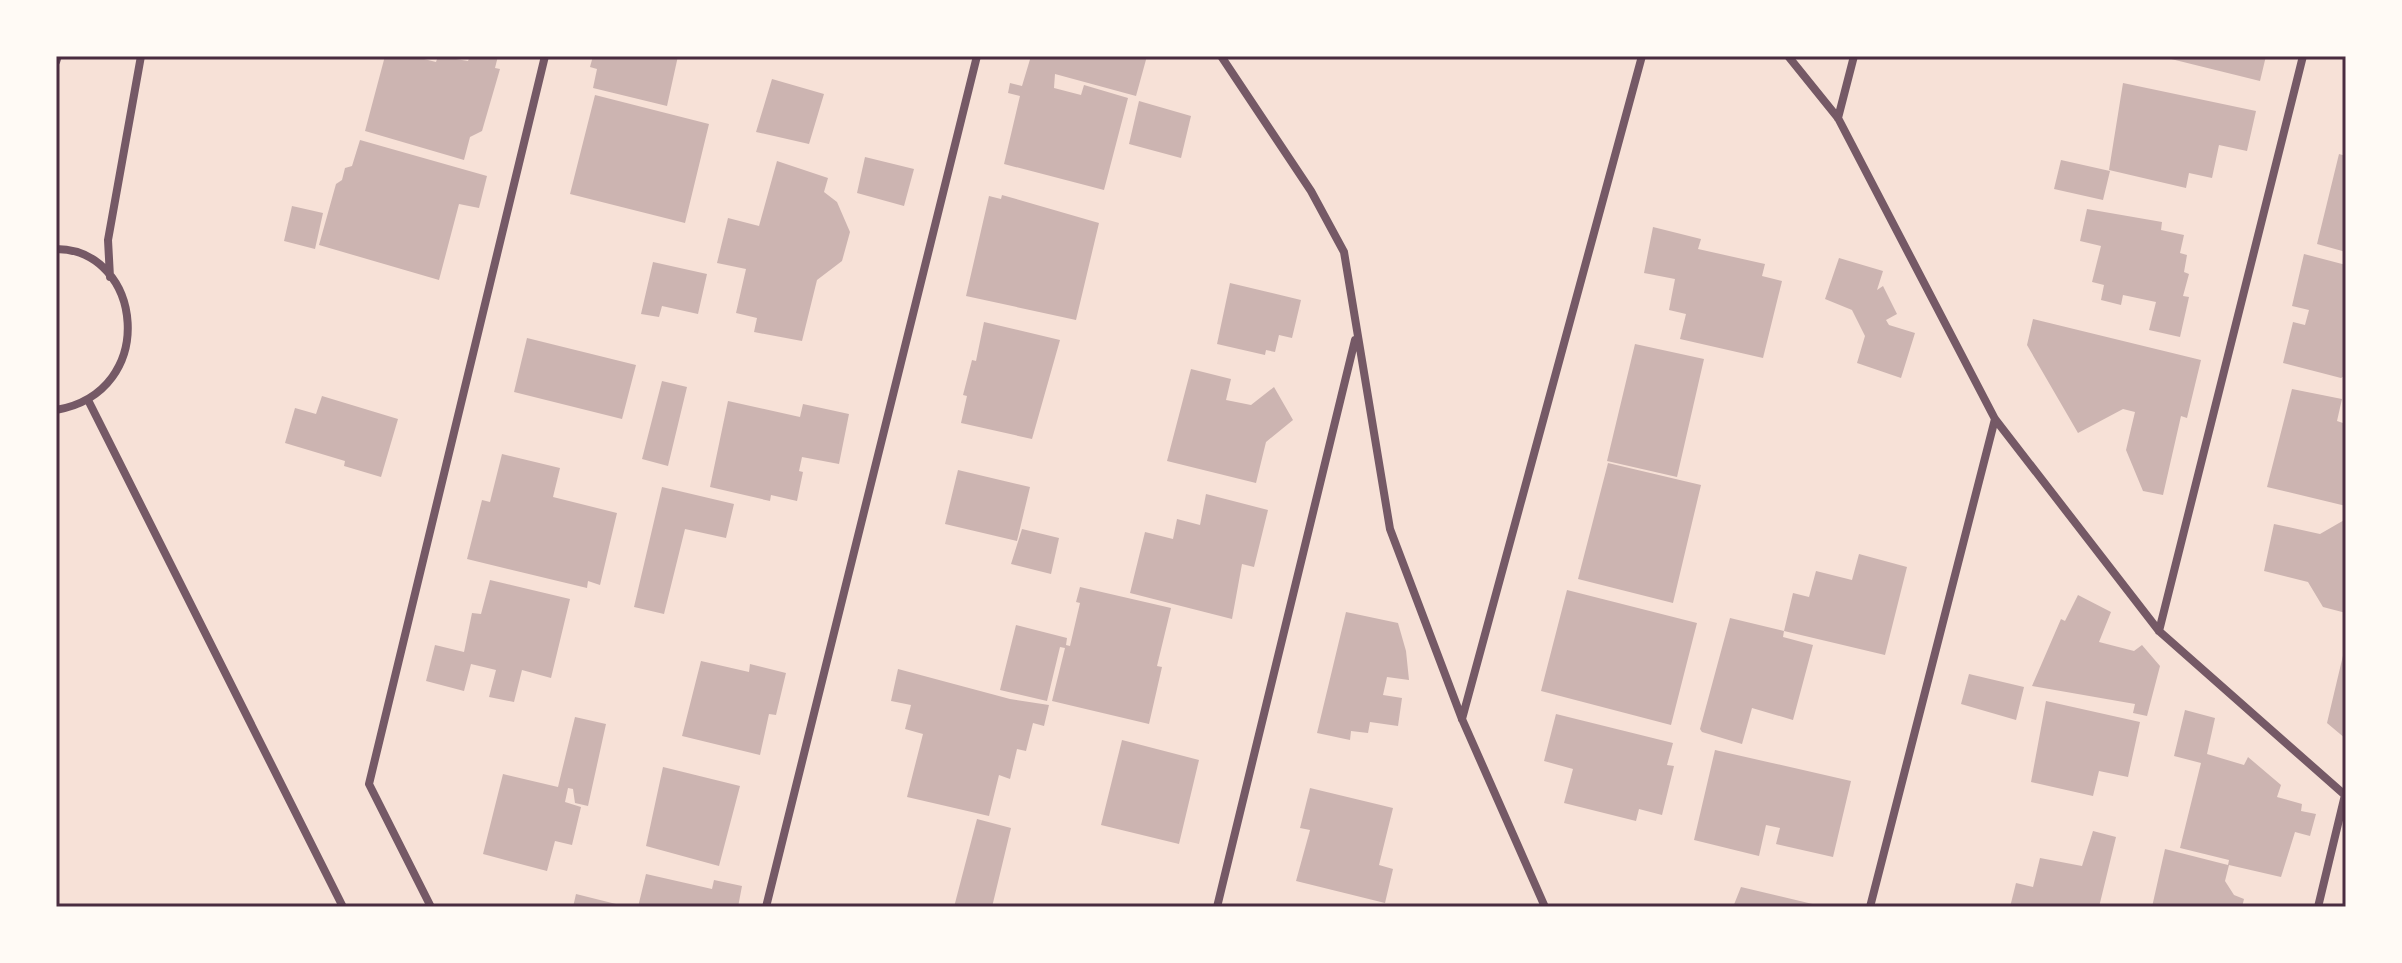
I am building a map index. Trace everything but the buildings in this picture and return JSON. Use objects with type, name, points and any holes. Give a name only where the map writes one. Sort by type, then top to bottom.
[{"type":"street","points":[[56,62],[58,56]]},
{"type":"street","points":[[110,277],[110,226],[141,56]]},
{"type":"street","points":[[431,907],[369,784],[545,56]]},
{"type":"street","points":[[766,907],[977,56]]},
{"type":"street","points":[[1221,56],[1311,191],[1344,252],[1390,529],[1462,719],[1545,907]]},
{"type":"street","points":[[1462,719],[1642,56]]},
{"type":"street","points":[[1788,56],[1838,118],[1995,419],[2159,631],[2345,795],[2318,907]]},
{"type":"street","points":[[1838,118],[1854,56]]},
{"type":"street","points":[[2159,631],[2303,56]]},
{"type":"street","points":[[56,249],[89,259],[110,277],[125,301],[129,329],[124,357],[110,382],[88,400],[56,410]]},
{"type":"street","points":[[1217,907],[1356,335]]},
{"type":"street","points":[[88,400],[343,907]]},
{"type":"street","points":[[1870,907],[1995,419]]}]
